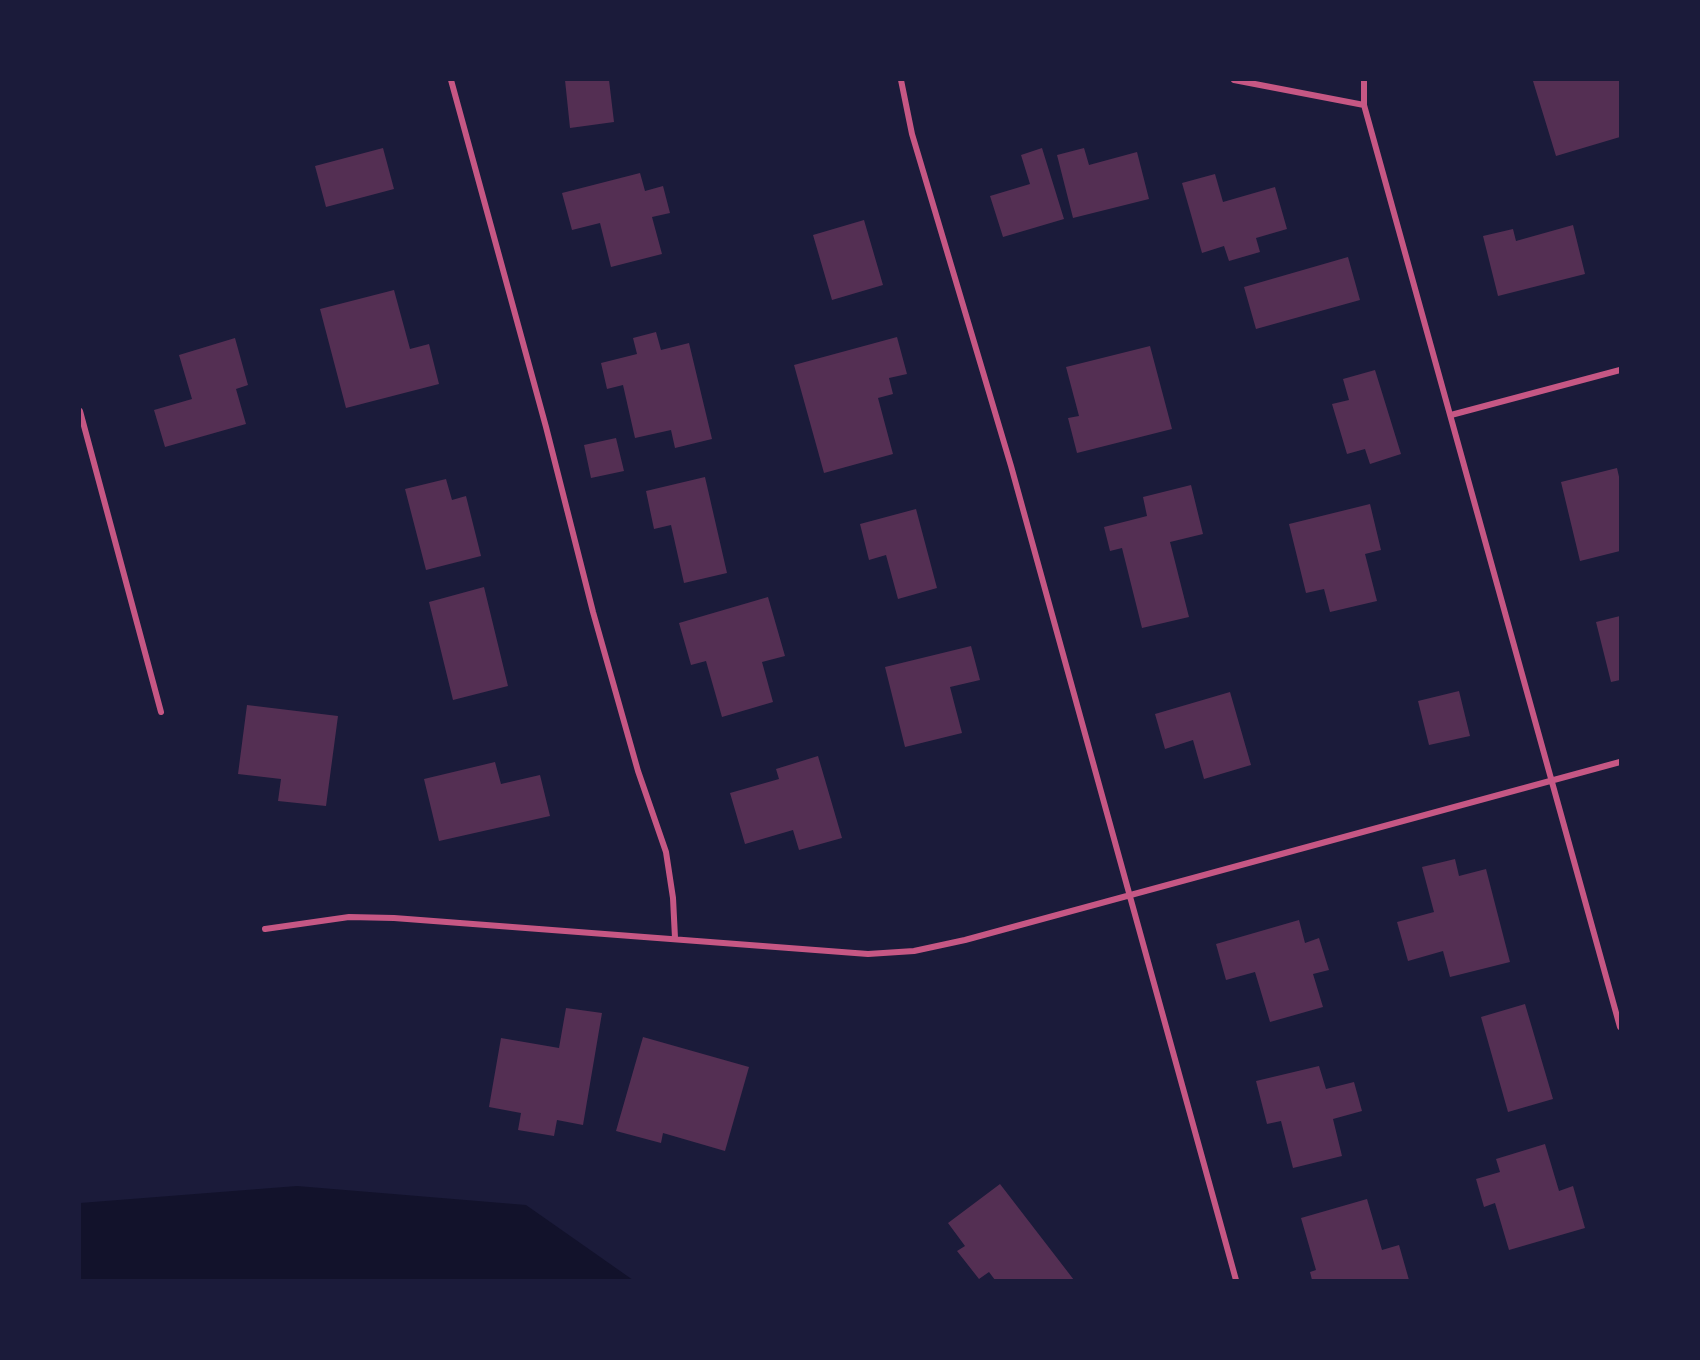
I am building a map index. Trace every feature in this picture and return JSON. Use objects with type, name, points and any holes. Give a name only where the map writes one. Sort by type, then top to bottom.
[{"type":"street","points":[[451,80],[546,426],[593,612],[638,771],[666,852],[673,898],[675,938]]},
{"type":"street","points":[[902,80],[912,134],[1011,466],[1236,1281]]},
{"type":"street","points":[[1234,80],[1364,105]]},
{"type":"street","points":[[1364,80],[1364,105],[1620,1027]]},
{"type":"street","points":[[1451,415],[1620,370]]},
{"type":"street","points":[[80,411],[161,712]]},
{"type":"street","points":[[265,929],[349,917],[394,918],[868,954],[914,951],[1130,896],[1620,762]]},
{"type":"shaded area","points":[[297,1186],[526,1205],[633,1280],[80,1280],[80,1203]]},
{"type":"building","points":[[565,80],[609,80],[614,122],[570,128]]},
{"type":"building","points":[[1620,80],[1620,137],[1556,156],[1533,81]]},
{"type":"building","points":[[383,148],[394,189],[326,207],[315,166]]},
{"type":"building","points":[[1042,148],[1064,219],[1003,237],[990,196],[1030,184],[1021,155]]},
{"type":"building","points":[[1084,148],[1089,165],[1137,152],[1149,199],[1073,218],[1057,155]]},
{"type":"building","points":[[640,173],[645,191],[663,186],[670,213],[652,217],[662,254],[611,267],[600,223],[572,230],[562,193]]},
{"type":"building","points":[[1215,174],[1223,202],[1275,187],[1287,229],[1256,238],[1260,252],[1229,261],[1224,246],[1202,253],[1182,183]]},
{"type":"building","points":[[864,220],[883,285],[832,300],[813,235]]},
{"type":"building","points":[[1573,225],[1585,274],[1498,296],[1483,236],[1513,229],[1516,241]]},
{"type":"building","points":[[1348,257],[1360,300],[1256,329],[1244,287]]},
{"type":"building","points":[[394,290],[410,349],[429,344],[439,384],[346,408],[320,309]]},
{"type":"building","points":[[656,332],[661,350],[689,343],[712,439],[675,448],[671,430],[635,438],[623,385],[607,389],[601,363],[637,354],[633,338]]},
{"type":"building","points":[[897,337],[907,374],[889,378],[893,394],[878,398],[893,454],[824,473],[794,365]]},
{"type":"building","points":[[235,338],[248,385],[236,389],[246,424],[165,447],[154,410],[192,399],[179,355]]},
{"type":"building","points":[[1150,346],[1172,429],[1077,453],[1068,418],[1079,416],[1066,367]]},
{"type":"building","points":[[1375,370],[1401,454],[1370,464],[1365,449],[1347,454],[1332,404],[1349,400],[1343,379]]},
{"type":"building","points":[[616,438],[624,471],[591,478],[584,445]]},
{"type":"building","points":[[1617,468],[1620,481],[1620,551],[1580,561],[1561,482]]},
{"type":"building","points":[[705,477],[727,573],[684,583],[671,525],[654,529],[646,491]]},
{"type":"building","points":[[446,479],[452,500],[466,496],[481,556],[426,570],[405,489]]},
{"type":"building","points":[[1191,485],[1203,534],[1170,542],[1189,617],[1142,628],[1122,548],[1110,551],[1104,527],[1147,516],[1143,497]]},
{"type":"building","points":[[1370,504],[1381,550],[1365,554],[1377,601],[1330,612],[1324,589],[1306,593],[1289,524]]},
{"type":"building","points":[[916,509],[937,588],[898,599],[886,555],[869,560],[860,524]]},
{"type":"building","points":[[484,587],[508,686],[453,700],[429,602]]},
{"type":"building","points":[[768,597],[785,656],[762,662],[773,702],[722,717],[706,661],[691,665],[679,623]]},
{"type":"building","points":[[1620,616],[1620,680],[1611,682],[1596,622]]},
{"type":"building","points":[[971,646],[980,680],[950,687],[962,733],[905,747],[885,667]]},
{"type":"building","points":[[1459,691],[1470,736],[1429,745],[1418,701]]},
{"type":"building","points":[[1230,692],[1251,765],[1204,779],[1193,740],[1165,749],[1155,714]]},
{"type":"building","points":[[247,705],[338,716],[326,806],[278,801],[281,779],[238,774]]},
{"type":"building","points":[[818,756],[842,838],[799,850],[793,830],[745,844],[730,793],[779,779],[776,769]]},
{"type":"building","points":[[495,762],[501,784],[540,775],[550,816],[439,841],[424,779]]},
{"type":"building","points":[[1455,859],[1459,876],[1486,869],[1510,962],[1450,977],[1443,951],[1408,961],[1397,922],[1434,912],[1422,867]]},
{"type":"building","points":[[1299,920],[1305,943],[1319,938],[1329,970],[1313,974],[1323,1007],[1270,1022],[1255,972],[1226,980],[1216,944]]},
{"type":"building","points":[[1525,1004],[1553,1099],[1508,1112],[1481,1017]]},
{"type":"building","points":[[566,1008],[602,1013],[583,1125],[557,1120],[554,1136],[518,1130],[521,1113],[489,1107],[501,1038],[559,1048]]},
{"type":"building","points":[[643,1037],[749,1067],[725,1151],[663,1133],[661,1143],[616,1131]]},
{"type":"building","points":[[1319,1066],[1326,1089],[1354,1082],[1362,1111],[1333,1119],[1342,1156],[1293,1168],[1281,1121],[1267,1124],[1256,1081]]},
{"type":"building","points":[[1545,1144],[1559,1191],[1573,1186],[1585,1228],[1509,1250],[1495,1203],[1484,1207],[1476,1179],[1500,1172],[1496,1159]]},
{"type":"building","points":[[1000,1184],[1074,1280],[995,1280],[989,1272],[979,1279],[957,1251],[965,1246],[948,1223]]},
{"type":"building","points":[[1367,1199],[1382,1250],[1399,1245],[1409,1280],[1312,1280],[1310,1272],[1316,1270],[1301,1218]]}]
